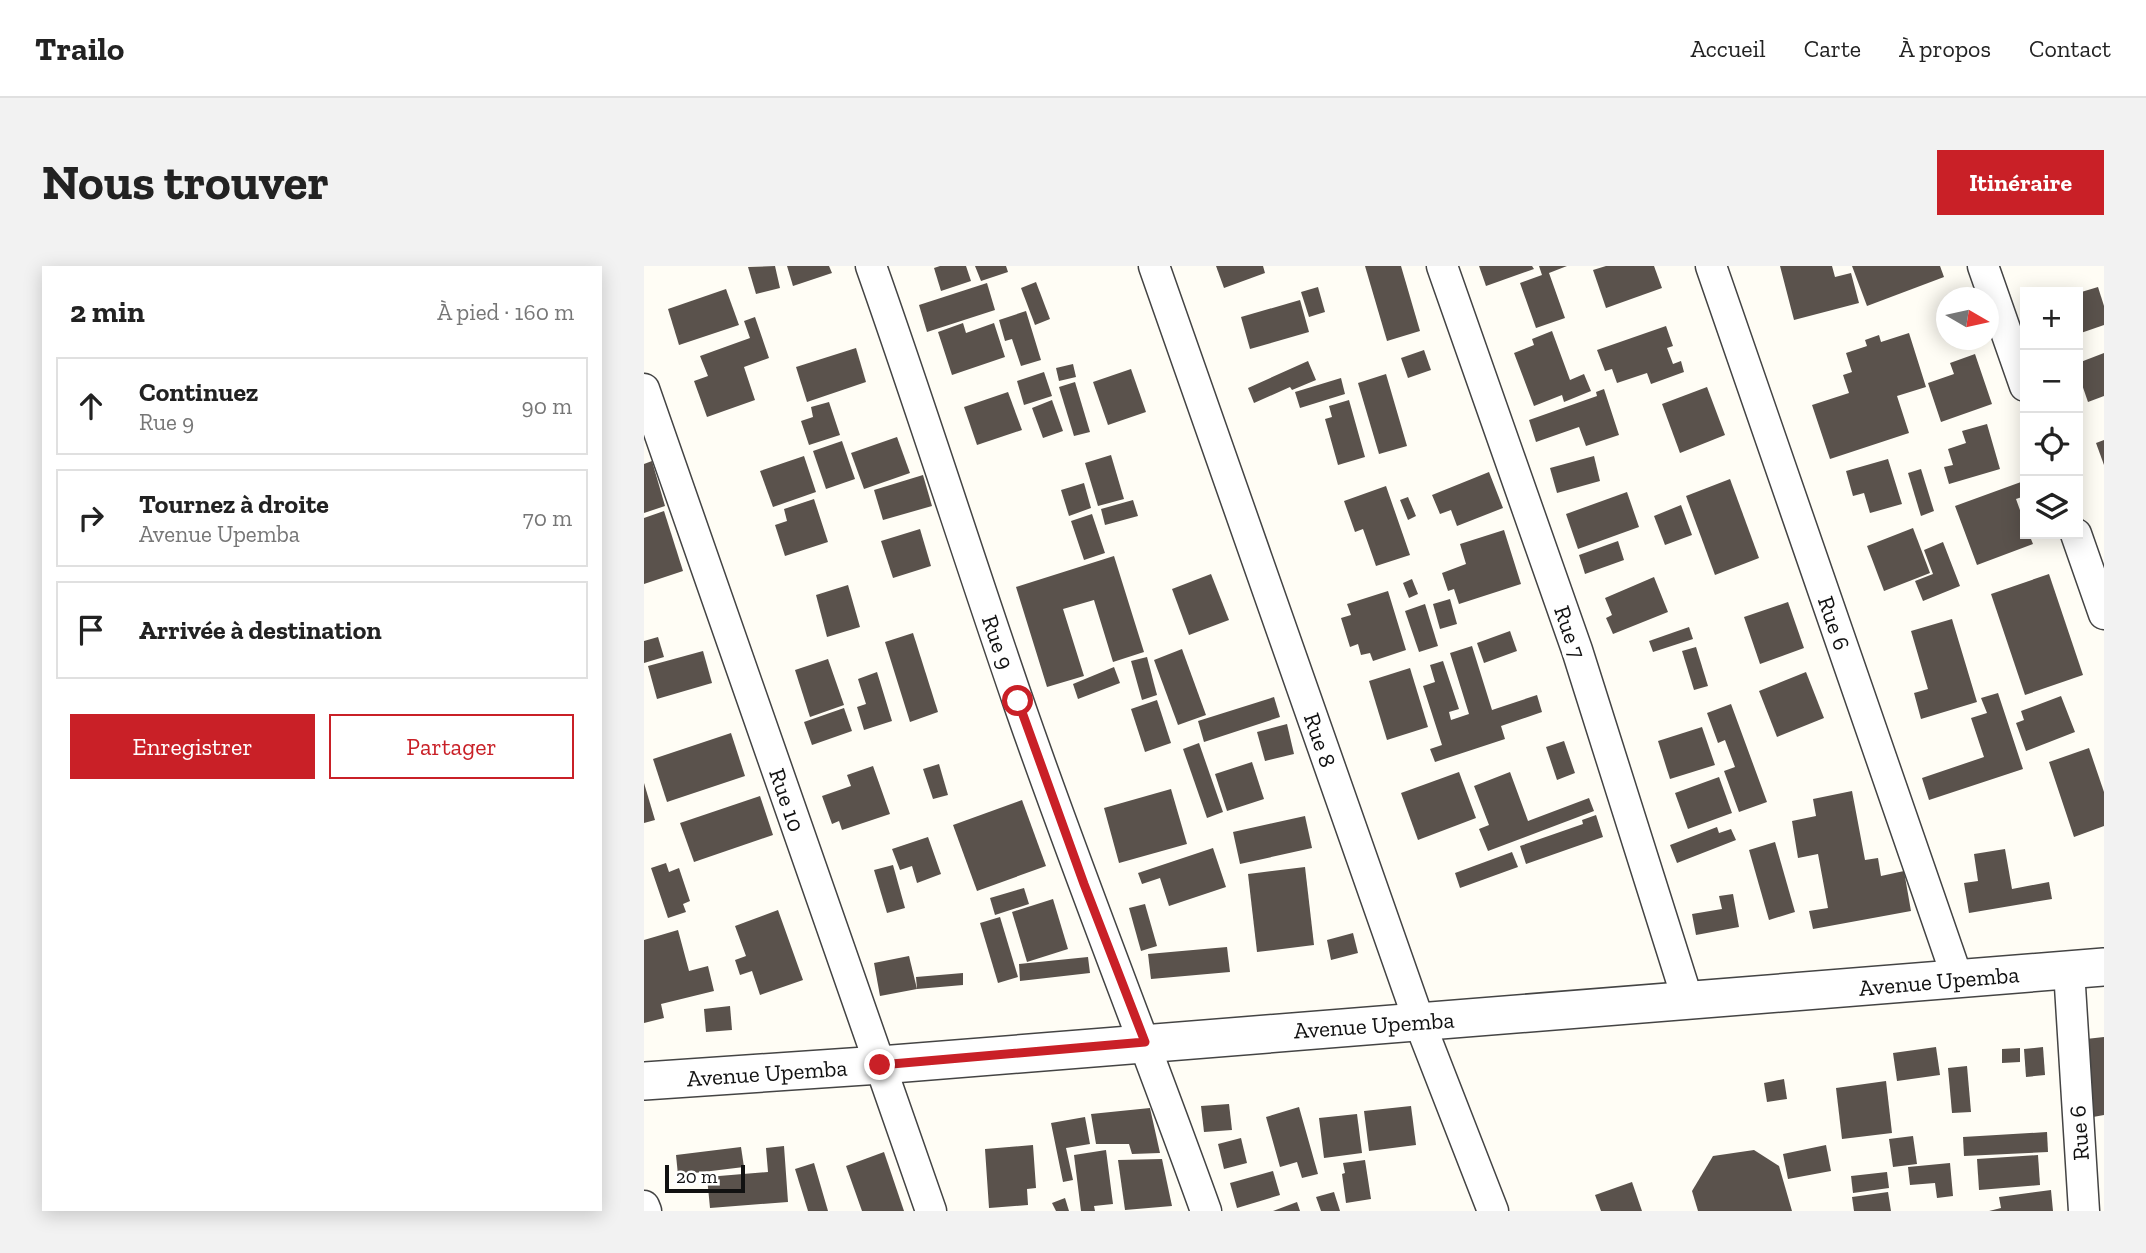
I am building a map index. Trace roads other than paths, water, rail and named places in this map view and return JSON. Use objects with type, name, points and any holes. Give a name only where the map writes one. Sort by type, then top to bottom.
[{"type":"street","name":"Rue 9","points":[[871,266],[1023,714],[1206,1211]]},
{"type":"street","name":"Rue 8","points":[[1154,266],[1419,1021],[1493,1211]]},
{"type":"street","name":"Rue 7","points":[[1441,266],[1577,650],[1688,1001]]},
{"type":"street","name":"Rue 6","points":[[1711,266],[1958,980]]},
{"type":"street","points":[[1983,266],[2020,373]]},
{"type":"street","name":"Rue 10","points":[[644,389],[931,1211]]},
{"type":"street","points":[[2078,539],[2104,614]]},
{"type":"street","name":"Avenue Upemba","points":[[644,1081],[880,1065],[2087,969]]},
{"type":"street","name":"Rue 6","points":[[2084,1211],[2087,969]]},
{"type":"street","points":[[644,1206],[646,1211]]}]
